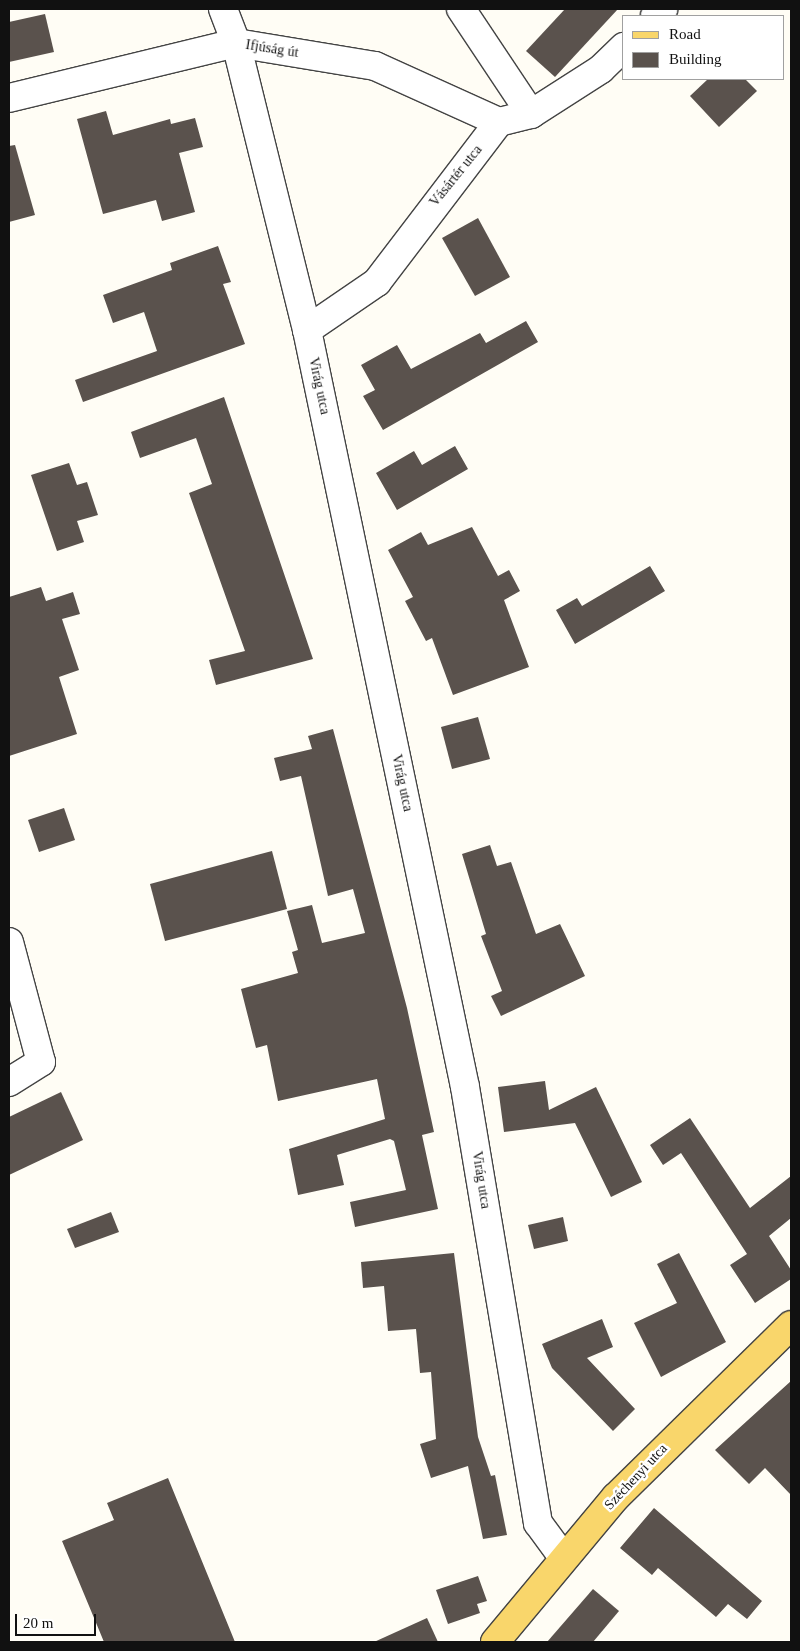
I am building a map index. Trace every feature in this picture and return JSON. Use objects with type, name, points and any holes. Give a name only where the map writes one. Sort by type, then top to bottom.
[{"type":"main road","name":"Széchenyi utca","points":[[495,1642],[563,1557],[682,1428],[791,1325]]},
{"type":"street","name":"Virág utca","points":[[223,9],[236,43],[307,330],[465,1087],[538,1523],[563,1557]]},
{"type":"street","points":[[461,9],[531,114]]},
{"type":"street","name":"Ifjúság út","points":[[9,98],[236,43],[375,66],[499,122]]},
{"type":"street","points":[[499,122],[531,114],[601,69],[622,49]]},
{"type":"street","name":"Vásártér utca","points":[[307,330],[377,282],[499,122]]},
{"type":"street","points":[[9,942],[40,1062],[9,1082]]},
{"type":"building","points":[[565,9],[618,9],[555,77],[526,51]]},
{"type":"building","points":[[45,14],[54,52],[9,62],[9,22]]},
{"type":"building","points":[[707,80],[746,80],[757,91],[719,127],[690,96]]},
{"type":"building","points":[[106,111],[113,135],[170,119],[171,124],[195,118],[203,147],[179,153],[195,212],[162,221],[156,200],[103,214],[77,119]]},
{"type":"building","points":[[15,145],[35,215],[9,222],[9,146]]},
{"type":"building","points":[[478,218],[510,277],[475,296],[442,238]]},
{"type":"building","points":[[218,246],[231,282],[223,284],[245,344],[83,402],[75,380],[157,351],[144,312],[113,323],[103,295],[172,270],[170,263]]},
{"type":"building","points":[[526,321],[538,342],[383,430],[363,396],[375,390],[361,365],[397,345],[411,369],[480,333],[486,343]]},
{"type":"building","points":[[224,397],[313,659],[216,685],[209,660],[245,651],[189,493],[212,484],[196,438],[140,458],[131,432]]},
{"type":"building","points":[[455,446],[468,469],[397,510],[376,473],[414,451],[422,465]]},
{"type":"building","points":[[69,463],[77,485],[87,482],[98,515],[77,521],[84,542],[57,551],[31,475]]},
{"type":"building","points":[[472,527],[498,576],[509,570],[520,591],[504,600],[529,667],[453,695],[432,638],[426,641],[405,601],[413,597],[388,550],[421,532],[428,545]]},
{"type":"building","points":[[650,566],[665,591],[575,644],[556,610],[577,598],[582,606]]},
{"type":"building","points":[[41,587],[46,601],[73,592],[80,614],[62,619],[79,670],[59,677],[77,734],[9,756],[9,597]]},
{"type":"building","points":[[478,717],[490,759],[452,769],[441,727]]},
{"type":"building","points":[[333,729],[407,1008],[434,1132],[422,1135],[438,1209],[355,1227],[350,1202],[406,1190],[394,1141],[390,1139],[337,1155],[344,1185],[298,1195],[289,1149],[385,1119],[377,1079],[278,1101],[267,1045],[256,1048],[241,989],[298,973],[292,952],[298,950],[287,911],[312,905],[322,943],[365,933],[353,889],[328,896],[301,776],[280,781],[274,758],[312,749],[308,736]]},
{"type":"building","points":[[64,808],[75,840],[39,852],[28,820]]},
{"type":"building","points":[[490,845],[497,866],[511,862],[536,934],[560,924],[585,976],[501,1016],[491,996],[502,991],[481,936],[486,934],[462,854]]},
{"type":"building","points":[[272,851],[287,909],[165,941],[150,884]]},
{"type":"building","points":[[545,1081],[549,1110],[596,1087],[642,1182],[611,1197],[575,1123],[504,1132],[498,1087]]},
{"type":"building","points":[[61,1092],[83,1140],[9,1175],[9,1117]]},
{"type":"building","points":[[690,1118],[750,1208],[791,1176],[791,1218],[769,1236],[791,1270],[791,1279],[755,1303],[730,1265],[747,1254],[681,1153],[663,1165],[650,1145]]},
{"type":"building","points":[[111,1212],[119,1232],[75,1248],[67,1229]]},
{"type":"building","points":[[563,1217],[568,1241],[534,1249],[528,1225]]},
{"type":"building","points":[[454,1253],[478,1437],[491,1476],[495,1475],[507,1535],[483,1539],[468,1466],[431,1478],[420,1444],[436,1439],[431,1372],[420,1373],[416,1329],[388,1331],[384,1286],[363,1288],[361,1262]]},
{"type":"building","points":[[679,1253],[726,1342],[661,1377],[634,1323],[677,1303],[657,1264]]},
{"type":"building","points":[[602,1319],[613,1347],[587,1358],[635,1409],[613,1431],[552,1368],[542,1344]]},
{"type":"building","points":[[791,1381],[791,1495],[765,1468],[749,1484],[715,1450]]},
{"type":"building","points":[[168,1478],[235,1642],[104,1642],[62,1541],[114,1520],[107,1503]]},
{"type":"building","points":[[654,1508],[762,1601],[747,1619],[728,1604],[716,1617],[658,1568],[652,1575],[620,1548]]},
{"type":"building","points":[[478,1576],[487,1601],[477,1604],[480,1613],[448,1624],[436,1590]]},
{"type":"building","points":[[593,1589],[619,1611],[593,1642],[547,1642]]},
{"type":"building","points":[[427,1618],[438,1642],[374,1642]]}]
